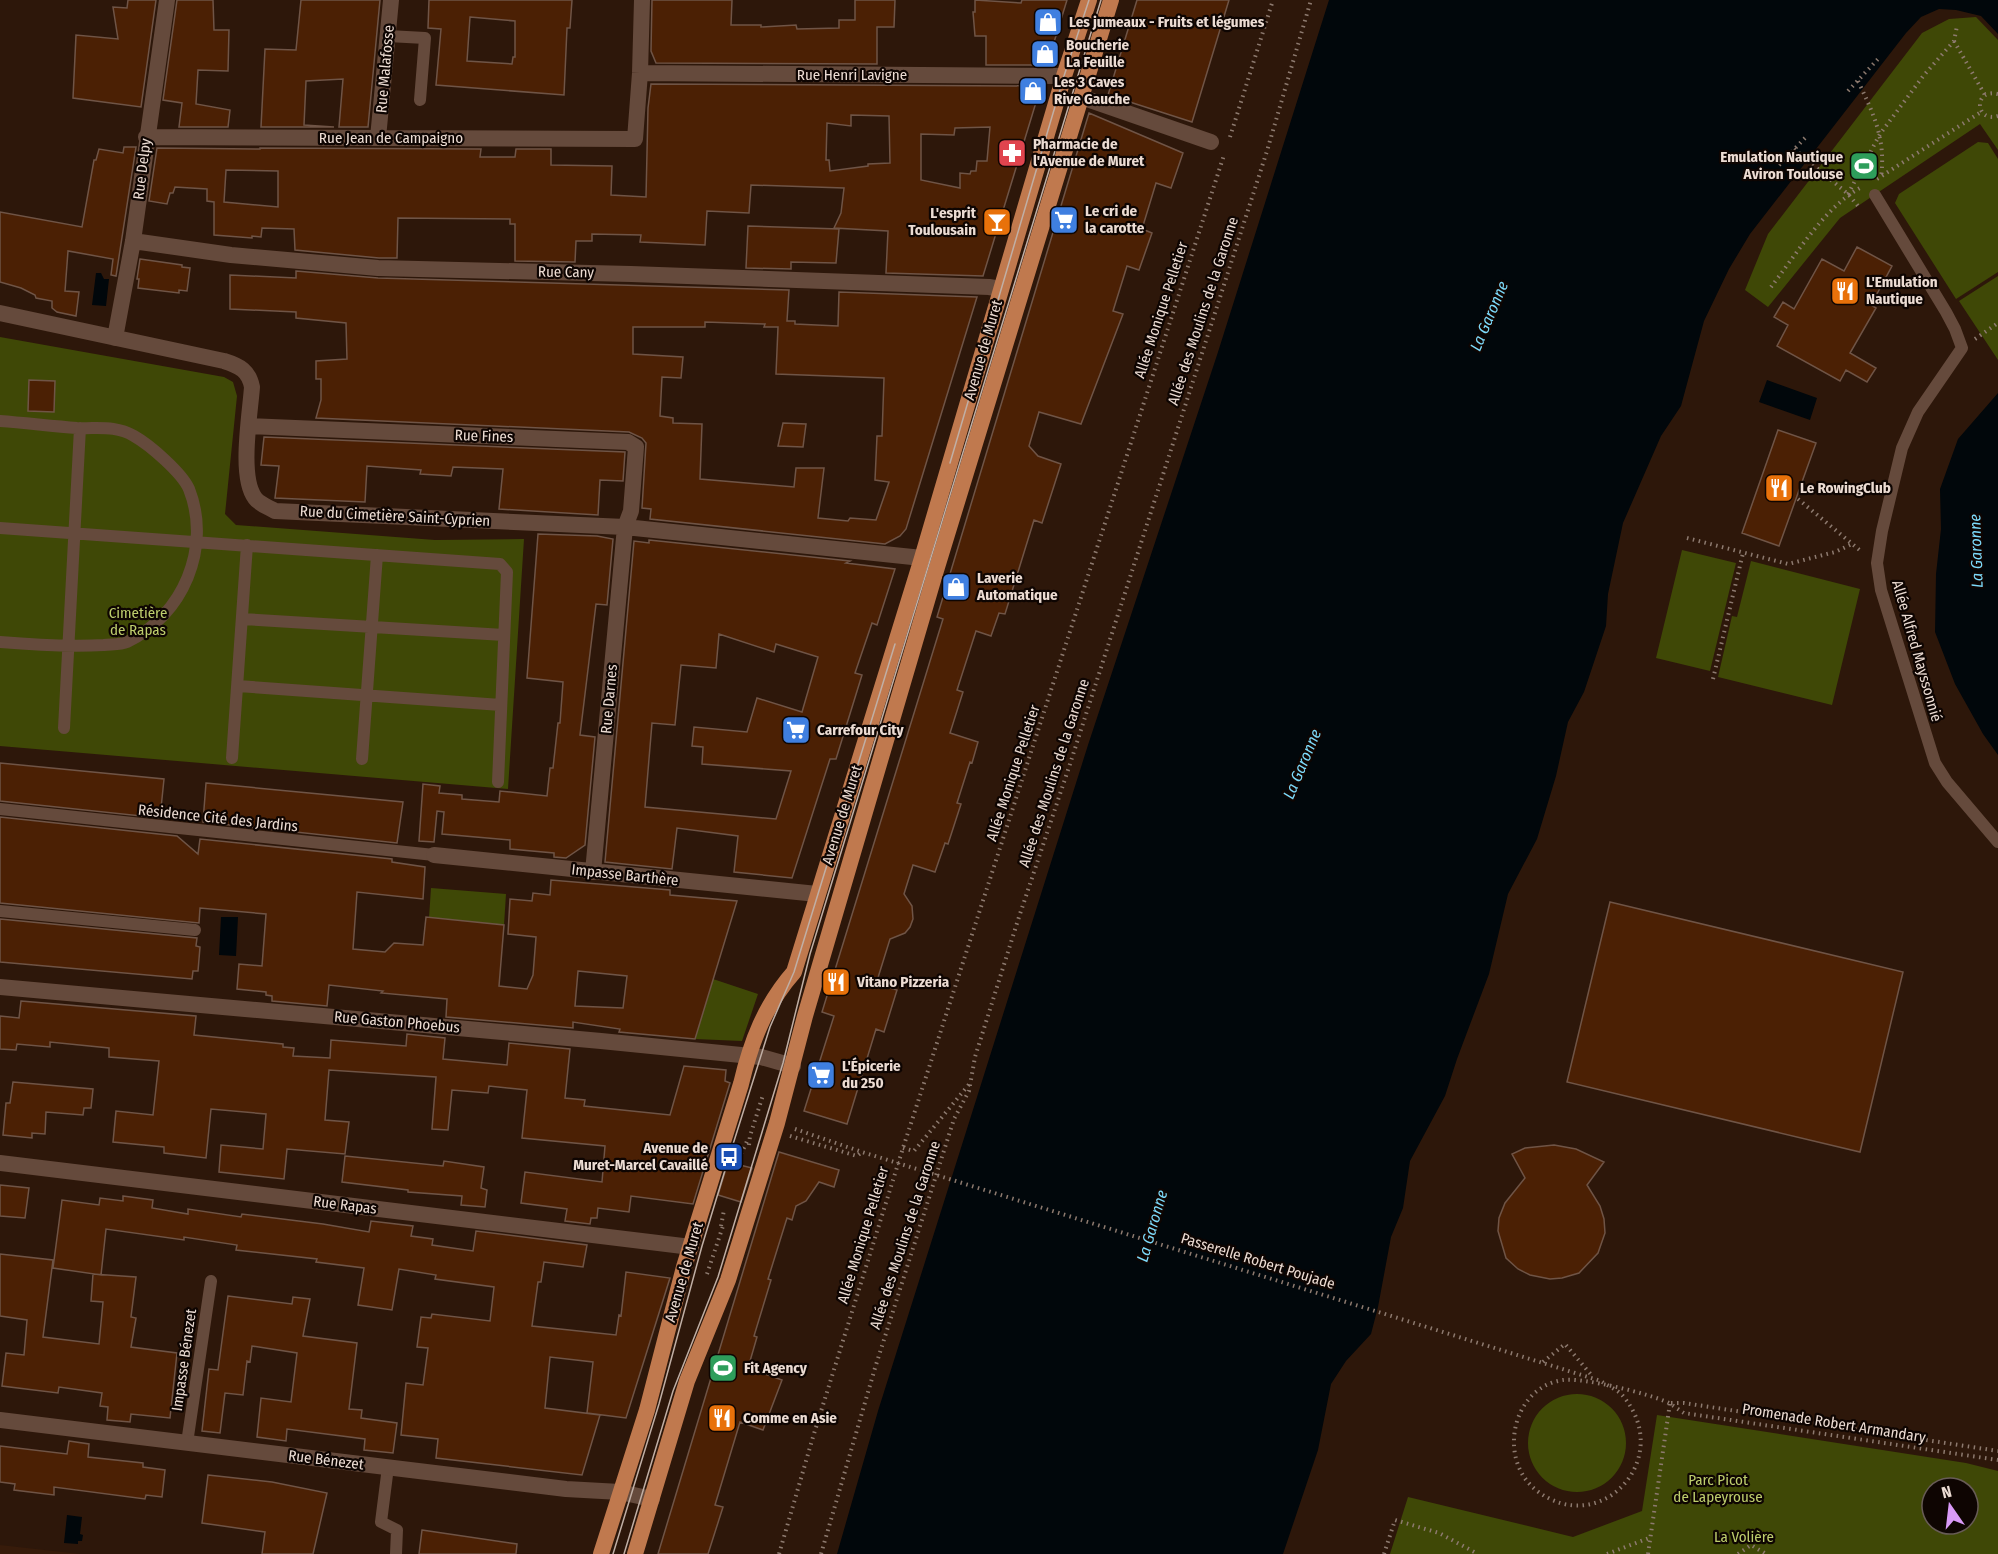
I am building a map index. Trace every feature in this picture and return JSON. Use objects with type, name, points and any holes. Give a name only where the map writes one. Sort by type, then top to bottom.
[{"type":"main road","name":"Avenue de Muret","points":[[602,1554],[647,1410],[691,1247],[748,1056],[768,1008],[778,991],[794,972],[922,558],[1064,76],[1089,0]]},
{"type":"main road","name":"Avenue de Muret","points":[[635,1554],[687,1381],[728,1280],[782,1129],[805,1016],[934,577],[1111,0]]},
{"type":"street","name":"Rue Delpy","points":[[115,338],[133,241],[167,0]]},
{"type":"street","name":"Rue Malafosse","points":[[378,138],[391,0]]},
{"type":"street","points":[[640,74],[642,0]]},
{"type":"street","name":"Rue Jean de Campaigno","points":[[146,137],[635,139],[640,74]]},
{"type":"street","name":"Rue Henri Lavigne","points":[[640,74],[1064,76]]},
{"type":"street","points":[[1081,97],[1211,142]]},
{"type":"street","name":"Rue Cany","points":[[133,241],[231,255],[378,268],[655,274],[989,286],[1001,289]]},
{"type":"street","name":"Rue du Cimetière Saint-Cyprien","points":[[0,314],[239,366],[250,375],[252,387],[246,466],[249,487],[256,500],[274,511],[626,527],[922,558]]},
{"type":"street","name":"Rue Fines","points":[[250,426],[628,442],[636,447],[631,511],[626,527]]},
{"type":"street","name":"Rue Darnes","points":[[593,872],[626,527]]},
{"type":"street","name":"Impasse Barthère","points":[[434,855],[817,894]]},
{"type":"street","name":"Rue Gaston Phoebus","points":[[0,987],[761,1057],[793,1066]]},
{"type":"street","name":"Rue Rapas","points":[[0,1163],[691,1247]]},
{"type":"street","name":"Rue Bénezet","points":[[0,1420],[566,1489],[620,1492],[652,1499]]},
{"type":"lane","points":[[388,36],[425,38],[420,100]]},
{"type":"lane","points":[[1875,195],[1950,320],[1962,348]]},
{"type":"lane","name":"Allée Alfred Mayssonnié","points":[[1962,348],[1918,412],[1902,448],[1882,531],[1877,563],[1881,590],[1935,763],[1947,782],[1998,842]]},
{"type":"lane","points":[[0,421],[80,428],[112,427],[135,436],[165,459],[188,487],[197,514],[198,542],[188,578],[175,604],[150,628],[125,643],[69,647],[0,642]]},
{"type":"lane","points":[[64,728],[80,428]]},
{"type":"lane","points":[[0,528],[500,564],[507,572],[498,782]]},
{"type":"lane","points":[[232,758],[247,545]]},
{"type":"lane","points":[[362,759],[377,555]]},
{"type":"lane","points":[[242,619],[504,635]]},
{"type":"lane","points":[[238,686],[501,705]]},
{"type":"lane","name":"Résidence Cité des Jardins","points":[[0,809],[434,855]]},
{"type":"lane","points":[[0,911],[195,930]]},
{"type":"lane","name":"Impasse Bénezet","points":[[187,1443],[211,1281]]},
{"type":"lane","points":[[388,1467],[381,1522],[397,1530],[396,1554]]},
{"type":"path","name":"Allée Monique Pelletier","points":[[779,1554],[903,1148],[1273,0]]},
{"type":"path","name":"Allée des Moulins de la Garonne","points":[[821,1554],[875,1368],[954,1119],[969,1091],[975,1057],[1267,151],[1311,0]]},
{"type":"path","points":[[1848,194],[1881,134],[1924,75],[1954,41],[1957,26]]},
{"type":"path","points":[[1954,41],[1986,94]]},
{"type":"path","points":[[1848,91],[1878,59]]},
{"type":"path","points":[[1858,81],[1881,134],[1882,176],[1875,195]]},
{"type":"path","points":[[1998,94],[1986,94],[1979,105],[1981,112],[1986,116],[1992,118],[1998,116]]},
{"type":"path","points":[[1779,165],[1805,138]]},
{"type":"path","points":[[1794,150],[1848,194],[1858,206]]},
{"type":"path","points":[[1962,348],[1998,323]]},
{"type":"path","points":[[1798,499],[1877,563]]},
{"type":"path","points":[[1687,538],[1788,564],[1835,552],[1852,544]]},
{"type":"path","points":[[1713,679],[1743,552]]},
{"type":"path","points":[[903,1148],[914,1151],[972,1081]]},
{"type":"path","points":[[782,1129],[862,1152]]},
{"type":"path","points":[[782,1129],[857,1156],[862,1152]]},
{"type":"path","name":"Passerelle Robert Poujade","points":[[862,1152],[1601,1381],[1623,1395],[1634,1413],[1640,1429],[1639,1462],[1631,1478],[1606,1499],[1590,1504],[1557,1503],[1533,1488],[1524,1477],[1514,1453],[1516,1425],[1528,1400],[1545,1387],[1563,1380],[1600,1384],[1648,1395]]},
{"type":"path","points":[[1543,1362],[1565,1344],[1600,1384]]},
{"type":"path","name":"Promenade Robert Armandary","points":[[1648,1395],[1670,1403],[1684,1413],[1998,1460]]},
{"type":"path","points":[[1648,1554],[1670,1403]]},
{"type":"path","name":"Promenade Robert Armandary","points":[[1670,1403],[1998,1451]]},
{"type":"path","points":[[1384,1554],[1395,1520],[1439,1533],[1478,1554]]},
{"type":"path","points":[[1607,1554],[1650,1537]]},
{"type":"path","points":[[1738,1554],[1751,1545],[1766,1554]]},
{"type":"shaded area","points":[[0,1545],[80,1554],[0,1554]]},
{"type":"green space","points":[[1976,17],[1998,40],[1998,150],[1980,124],[1840,218],[1768,307],[1745,290],[1768,234],[1922,33],[1949,19]]},
{"type":"green space","points":[[1978,142],[1988,143],[1998,159],[1998,272],[1956,299],[1895,203],[1899,194]]},
{"type":"green space","points":[[1998,276],[1998,360],[1959,301]]},
{"type":"green space","name":"Cimetière de Rapas","points":[[0,337],[224,377],[233,382],[237,396],[225,514],[236,525],[435,540],[524,539],[508,789],[0,746]]},
{"type":"green space","points":[[1682,550],[1736,563],[1710,671],[1656,658]]},
{"type":"green space","points":[[1751,561],[1860,589],[1832,705],[1718,677],[1732,616],[1737,617]]},
{"type":"green space","points":[[431,888],[506,894],[504,925],[429,918]]},
{"type":"green space","points":[[713,979],[758,994],[742,1041],[695,1039]]},
{"type":"green space","points":[[1577,1394],[1596,1398],[1612,1408],[1622,1424],[1626,1443],[1622,1462],[1612,1478],[1596,1488],[1577,1492],[1558,1488],[1542,1478],[1532,1462],[1528,1443],[1532,1424],[1542,1408],[1558,1398]]},
{"type":"green space","name":"Parc Picot de Lapeyrouse","points":[[1657,1415],[1966,1463],[1998,1471],[1998,1554],[1390,1554],[1408,1497],[1573,1537],[1642,1511]]},
{"type":"water","name":"La Garonne","points":[[1329,0],[1998,0],[1998,34],[1981,16],[1956,10],[1939,9],[1921,17],[1906,33],[1750,234],[1729,269],[1704,321],[1681,406],[1661,436],[1623,523],[1608,594],[1606,626],[1584,692],[1568,722],[1556,776],[1537,839],[1508,894],[1489,974],[1445,1096],[1410,1161],[1403,1208],[1391,1237],[1371,1334],[1346,1361],[1331,1384],[1318,1450],[1283,1554],[837,1554],[878,1411],[1088,745],[1218,352]]},
{"type":"water","points":[[96,273],[101,273],[104,279],[109,279],[106,306],[92,305]]},
{"type":"water","points":[[1767,380],[1817,398],[1810,420],[1759,402]]},
{"type":"water","name":"La Garonne","points":[[1998,393],[1998,755],[1983,734],[1955,684],[1935,632],[1936,574],[1941,529],[1940,489],[1958,439]]},
{"type":"water","points":[[221,917],[238,917],[236,956],[219,955]]},
{"type":"water","points":[[67,1515],[82,1517],[80,1534],[83,1535],[82,1541],[78,1541],[78,1544],[64,1543]]},
{"type":"building","points":[[128,0],[156,0],[141,107],[73,98],[76,35],[118,39],[113,7],[127,8]]},
{"type":"building","points":[[177,0],[213,0],[214,30],[229,30],[228,71],[198,70],[196,104],[230,110],[228,127],[179,127],[182,103],[163,100]]},
{"type":"building","points":[[301,0],[380,0],[368,127],[339,127],[343,79],[306,81],[304,125],[334,127],[261,127],[265,49],[296,50]]},
{"type":"building","points":[[429,0],[572,0],[570,28],[567,28],[564,95],[436,85],[441,29],[428,28]],"holes":[[[470,17],[515,21],[515,57],[513,57],[512,64],[467,61]]]},
{"type":"building","points":[[652,0],[732,0],[731,25],[761,25],[761,27],[796,25],[797,29],[839,28],[839,20],[855,20],[855,0],[895,0],[894,27],[877,27],[877,64],[656,63],[651,51]]},
{"type":"building","points":[[975,0],[1021,3],[1022,0],[1067,0],[1047,65],[986,65],[986,36],[975,36],[973,12],[975,12]]},
{"type":"building","points":[[1137,0],[1229,0],[1192,122],[1108,95]]},
{"type":"building","points":[[651,84],[1041,86],[983,276],[886,273],[888,231],[834,228],[841,213],[844,188],[751,185],[749,213],[707,211],[705,245],[640,242],[641,235],[592,234],[592,241],[576,241],[575,262],[515,261],[515,224],[510,224],[510,219],[398,218],[397,258],[379,258],[295,250],[294,229],[262,228],[261,237],[252,236],[252,238],[214,235],[214,202],[207,201],[207,189],[175,187],[173,193],[170,193],[167,204],[149,201],[157,148],[481,149],[480,157],[515,157],[516,149],[551,149],[551,165],[612,166],[611,195],[646,197],[648,108]],"holes":[[[851,115],[889,116],[890,163],[868,164],[868,166],[830,171],[829,160],[826,160],[827,123],[851,126]],[[990,127],[987,161],[977,161],[976,171],[971,171],[970,174],[960,173],[960,188],[921,180],[921,134],[954,135],[955,128]],[[226,170],[278,171],[278,207],[224,202]]]},
{"type":"building","points":[[1089,113],[1183,153],[1171,188],[1156,183],[1142,229],[1152,233],[1139,270],[1127,266],[1113,311],[1123,314],[1081,424],[1039,412],[1029,446],[1038,456],[1061,464],[1042,523],[1034,520],[1005,614],[999,613],[991,636],[976,631],[957,690],[963,692],[950,733],[978,742],[957,803],[961,804],[948,844],[945,843],[935,872],[913,865],[904,894],[912,906],[913,919],[905,933],[890,939],[876,984],[897,990],[884,1032],[876,1029],[847,1124],[804,1111],[834,1016],[822,1012],[943,619],[937,617]]},
{"type":"building","points":[[124,147],[136,147],[116,276],[111,275],[113,259],[68,251],[65,291],[79,292],[76,316],[57,312],[52,308],[52,301],[36,298],[35,295],[21,288],[0,282],[0,212],[82,227],[94,160],[96,160],[99,149],[123,153]]},
{"type":"building","points":[[748,226],[839,229],[836,263],[791,262],[791,269],[746,268]]},
{"type":"building","points":[[1857,247],[1892,266],[1871,305],[1876,308],[1850,353],[1876,368],[1867,382],[1846,370],[1840,381],[1777,346],[1788,325],[1774,317],[1783,302],[1794,309],[1822,259],[1844,271]]},
{"type":"building","points":[[140,259],[190,268],[187,291],[179,290],[179,293],[138,288]]},
{"type":"building","points":[[296,271],[378,278],[789,290],[787,321],[795,321],[795,324],[838,326],[839,292],[977,297],[906,529],[900,536],[885,544],[650,519],[651,509],[642,508],[646,443],[642,438],[629,432],[316,418],[321,400],[321,379],[316,379],[316,361],[347,359],[346,323],[296,318],[296,312],[230,309],[230,275],[296,278]],"holes":[[[705,322],[765,324],[764,327],[778,327],[776,374],[884,378],[882,436],[877,436],[875,480],[889,482],[876,520],[850,518],[848,521],[818,518],[824,468],[796,468],[794,487],[700,479],[702,424],[673,423],[673,418],[660,416],[662,377],[681,378],[683,357],[633,354],[633,327],[705,327]]]},
{"type":"building","points":[[29,380],[55,381],[54,412],[28,411]]},
{"type":"building","points":[[783,423],[806,424],[803,447],[778,446]]},
{"type":"building","name":"Le RowingClub","points":[[1778,430],[1816,443],[1779,546],[1742,533]]},
{"type":"building","points":[[264,437],[625,452],[623,481],[600,480],[598,515],[499,509],[503,469],[453,467],[451,476],[420,474],[421,470],[367,466],[365,502],[275,498],[279,466],[261,465]]},
{"type":"building","points":[[538,534],[597,536],[613,539],[607,605],[596,604],[580,735],[595,737],[585,845],[566,858],[554,857],[554,853],[510,849],[510,840],[442,834],[444,812],[437,811],[434,842],[419,841],[423,784],[440,786],[439,793],[462,795],[462,799],[499,802],[500,791],[547,796],[558,723],[560,723],[563,682],[527,678]]},
{"type":"building","points":[[649,540],[850,561],[846,563],[895,569],[877,625],[872,623],[855,673],[862,675],[836,759],[830,759],[792,878],[734,872],[738,836],[677,828],[672,869],[605,862],[634,541],[649,543]],"holes":[[[719,634],[774,652],[776,644],[818,657],[802,712],[757,698],[747,732],[694,727],[692,746],[703,747],[702,764],[791,771],[776,819],[645,807],[652,723],[675,725],[681,665],[716,668]]]},
{"type":"building","points":[[0,763],[164,779],[160,818],[0,801]]},
{"type":"building","points":[[206,783],[403,802],[397,843],[203,822]]},
{"type":"building","points":[[0,817],[177,836],[198,854],[200,839],[392,859],[392,862],[425,867],[423,899],[357,892],[353,949],[385,952],[394,943],[423,945],[426,917],[504,925],[499,986],[527,989],[533,975],[536,937],[508,934],[510,899],[532,901],[533,893],[550,895],[551,880],[670,890],[670,895],[737,901],[695,1039],[619,1032],[620,1029],[573,1022],[573,1028],[446,1017],[447,999],[381,993],[383,991],[329,985],[327,1006],[272,1001],[272,996],[266,995],[266,992],[237,989],[239,964],[262,966],[266,914],[200,908],[199,923],[0,903]],"holes":[[[578,971],[627,976],[623,1008],[575,1006]]]},
{"type":"building","points":[[1610,902],[1903,972],[1860,1152],[1567,1082]]},
{"type":"building","points":[[0,919],[197,938],[196,946],[200,947],[198,971],[193,971],[192,979],[0,962]]},
{"type":"building","points":[[21,1001],[196,1016],[194,1035],[283,1044],[283,1047],[294,1048],[293,1056],[330,1058],[331,1040],[406,1046],[407,1034],[445,1038],[443,1059],[507,1065],[509,1043],[570,1049],[565,1098],[585,1100],[584,1106],[670,1115],[684,1066],[726,1070],[725,1081],[730,1083],[693,1204],[631,1196],[629,1212],[598,1208],[597,1218],[591,1218],[590,1224],[565,1221],[567,1209],[521,1203],[525,1172],[602,1182],[605,1146],[522,1138],[527,1090],[489,1086],[488,1093],[452,1090],[448,1130],[432,1129],[436,1077],[329,1070],[325,1120],[349,1122],[345,1154],[287,1149],[284,1179],[219,1172],[221,1145],[263,1149],[266,1114],[211,1109],[206,1158],[164,1153],[164,1147],[113,1142],[116,1111],[153,1115],[159,1061],[109,1057],[109,1048],[50,1042],[50,1047],[17,1044],[16,1050],[0,1049],[0,1016],[19,1018]]},
{"type":"building","points":[[13,1082],[93,1089],[91,1108],[84,1108],[83,1115],[46,1112],[45,1134],[32,1133],[32,1138],[3,1135],[6,1103],[10,1103]]},
{"type":"building","points":[[1554,1145],[1576,1149],[1604,1162],[1587,1185],[1600,1206],[1605,1233],[1598,1253],[1579,1273],[1550,1279],[1530,1275],[1518,1269],[1506,1258],[1498,1231],[1499,1218],[1505,1203],[1525,1178],[1512,1154],[1525,1148]]},
{"type":"building","points":[[779,1152],[839,1170],[834,1187],[819,1182],[806,1201],[796,1206],[792,1220],[787,1218],[768,1279],[771,1280],[754,1336],[757,1337],[748,1368],[782,1380],[763,1430],[740,1422],[715,1505],[723,1507],[708,1554],[658,1554]]},
{"type":"building","points":[[345,1156],[443,1166],[444,1161],[484,1167],[481,1188],[487,1190],[485,1207],[461,1205],[462,1196],[408,1192],[408,1190],[342,1182]]},
{"type":"building","points":[[728,1162],[752,1168],[741,1202],[718,1195]]},
{"type":"building","points":[[0,1185],[29,1188],[25,1218],[0,1216]]},
{"type":"building","points":[[123,1196],[153,1200],[152,1208],[188,1214],[188,1209],[241,1217],[242,1214],[369,1232],[371,1221],[413,1226],[411,1236],[433,1239],[432,1245],[473,1251],[476,1231],[587,1245],[583,1267],[544,1262],[541,1282],[538,1282],[532,1326],[616,1335],[619,1315],[621,1316],[626,1272],[670,1278],[626,1418],[587,1413],[593,1362],[550,1357],[545,1408],[600,1415],[582,1475],[436,1458],[438,1439],[401,1435],[406,1383],[423,1385],[428,1348],[417,1347],[421,1317],[431,1318],[432,1314],[490,1321],[494,1287],[435,1279],[436,1275],[399,1269],[392,1310],[358,1305],[364,1268],[316,1262],[317,1259],[236,1250],[237,1245],[106,1229],[101,1275],[53,1268],[62,1200],[99,1205],[100,1198],[123,1201]]},
{"type":"building","points":[[0,1254],[53,1260],[43,1337],[99,1344],[103,1302],[91,1301],[93,1274],[136,1277],[131,1317],[136,1318],[131,1347],[177,1353],[170,1418],[131,1414],[130,1422],[107,1420],[108,1407],[100,1406],[102,1393],[59,1387],[58,1393],[2,1386],[6,1353],[24,1355],[27,1320],[0,1316]]},
{"type":"building","points":[[228,1296],[292,1304],[293,1297],[310,1299],[303,1336],[357,1343],[349,1409],[362,1410],[361,1418],[397,1423],[393,1453],[364,1450],[365,1439],[287,1429],[286,1441],[257,1437],[261,1398],[291,1402],[297,1353],[252,1346],[250,1362],[247,1361],[243,1395],[225,1393],[220,1433],[202,1431],[209,1369],[218,1370]]},
{"type":"building","points":[[69,1441],[89,1444],[88,1457],[143,1463],[143,1467],[165,1470],[162,1497],[146,1495],[145,1499],[54,1487],[54,1495],[14,1490],[15,1484],[0,1482],[0,1446],[67,1454]]},
{"type":"building","points":[[208,1475],[272,1482],[327,1493],[313,1554],[262,1554],[265,1532],[202,1523]]},
{"type":"building","points":[[422,1530],[517,1544],[516,1554],[419,1554]]},
{"type":"tram line","points":[[950,463],[1064,76],[1089,0]]},
{"type":"tram line","points":[[624,1554],[673,1391],[718,1277],[783,1063],[810,954],[1101,0]]},
{"type":"tram line","points":[[613,1554],[659,1404],[729,1157],[770,1027],[794,972],[895,644]]},
{"type":"place","name":"Les jumeaux - Fruits et légumes","points":[[1048,22]]},
{"type":"place","name":"Boucherie La Feuille","points":[[1045,54]]},
{"type":"place","name":"Les 3 Caves Rive Gauche","points":[[1033,91]]},
{"type":"place","name":"Pharmacie de l'Avenue de Muret","points":[[1012,153]]},
{"type":"place","name":"Emulation Nautique Aviron Toulouse","points":[[1864,166]]},
{"type":"place","name":"Le cri de la carotte","points":[[1064,220]]},
{"type":"place","name":"L'esprit Toulousain","points":[[997,222]]},
{"type":"place","name":"L'Emulation Nautique","points":[[1845,291]]},
{"type":"place","name":"Le RowingClub","points":[[1779,488]]},
{"type":"place","name":"Laverie Automatique","points":[[956,587]]},
{"type":"place","name":"Carrefour City","points":[[796,730]]},
{"type":"place","name":"Vitano Pizzeria","points":[[836,982]]},
{"type":"place","name":"L'Épicerie du 250","points":[[821,1075]]},
{"type":"place","name":"Avenue de Muret-Marcel Cavaillé","points":[[729,1157]]},
{"type":"place","name":"Fit Agency","points":[[723,1368]]},
{"type":"place","name":"Comme en Asie","points":[[722,1418]]},
{"type":"park label","name":"La Volière","points":[[1744,1537]]}]
